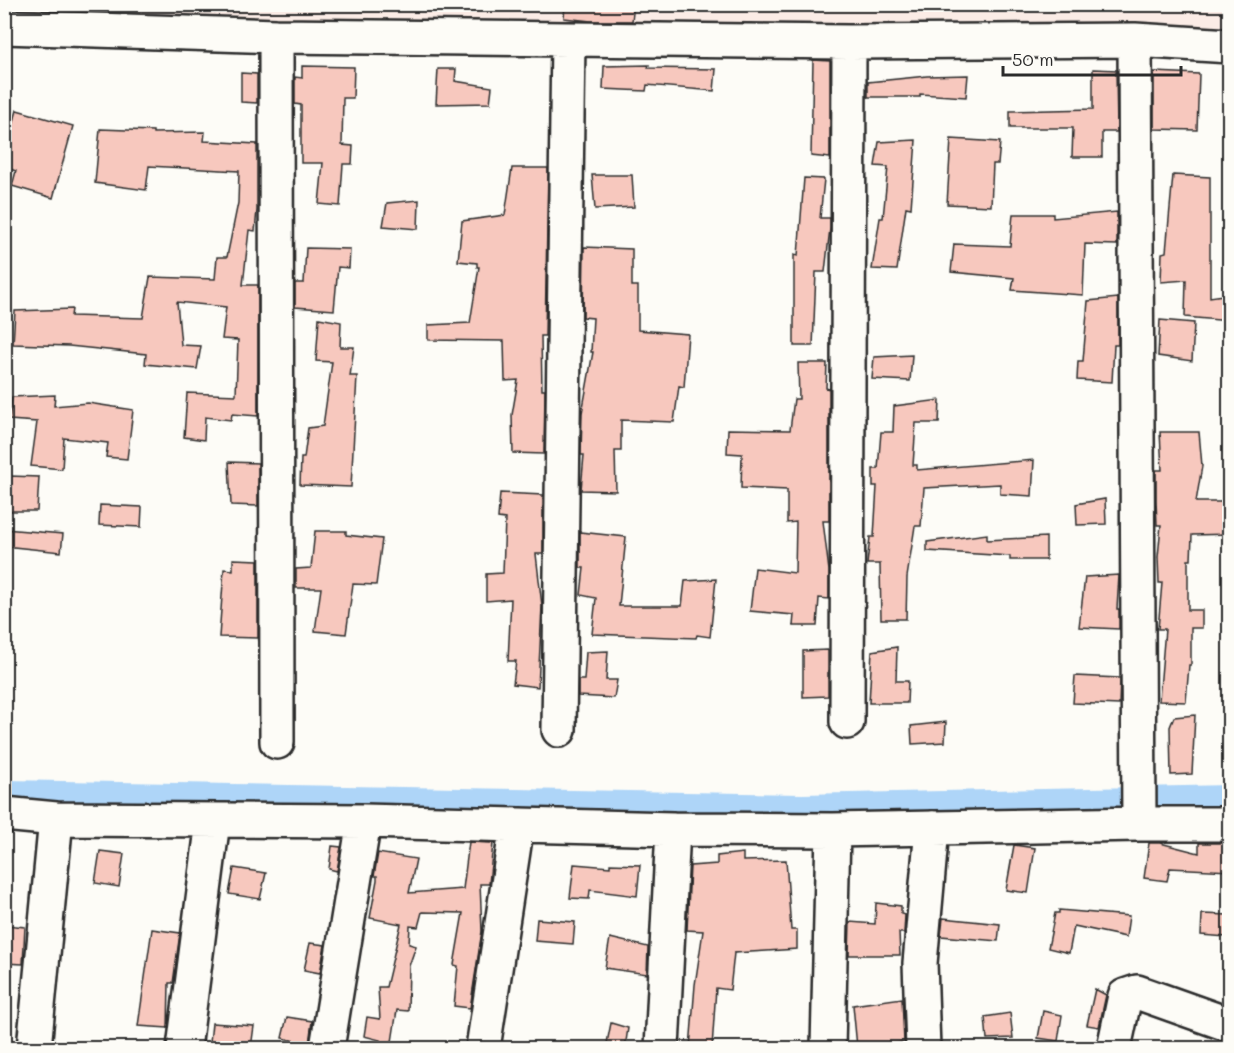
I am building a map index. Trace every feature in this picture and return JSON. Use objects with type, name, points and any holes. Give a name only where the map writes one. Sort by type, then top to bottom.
[{"type":"street","points":[[4,27],[276,36],[849,42],[1135,40],[1230,46]]},
{"type":"street","points":[[276,36],[277,742]]},
{"type":"street","points":[[559,730],[568,39]]},
{"type":"street","points":[[1135,40],[1139,806]]},
{"type":"street","points":[[847,722],[849,42]]},
{"type":"street","points":[[4,814],[56,819],[364,821],[674,829],[833,830],[932,828],[1139,806],[1230,824]]},
{"type":"street","points":[[34,1048],[56,819]]},
{"type":"street","points":[[184,1048],[213,821]]},
{"type":"street","points":[[327,1048],[364,821]]},
{"type":"street","points":[[483,1048],[517,825]]},
{"type":"street","points":[[923,1048],[920,963],[932,828]]},
{"type":"street","points":[[663,1048],[674,829]]},
{"type":"street","points":[[828,1048],[833,830]]},
{"type":"street","points":[[1114,1048],[1125,996],[1137,992],[1230,1024]]},
{"type":"shaded area","points":[[5,4],[1229,4],[1230,41],[5,21]]},
{"type":"building","points":[[565,4],[634,4],[632,21],[591,21],[564,18]]},
{"type":"building","points":[[813,60],[830,61],[830,158],[811,156]]},
{"type":"building","points":[[649,65],[648,68],[716,69],[714,91],[647,85],[646,91],[603,89],[604,66]]},
{"type":"building","points":[[302,66],[354,67],[353,98],[343,98],[342,145],[353,146],[352,164],[343,164],[340,206],[319,204],[323,163],[301,163],[301,105],[295,104],[295,77],[302,78]]},
{"type":"building","points":[[438,69],[456,69],[455,81],[492,87],[490,103],[436,104]]},
{"type":"building","points":[[1093,69],[1116,70],[1117,132],[1102,132],[1102,157],[1072,157],[1073,128],[1010,128],[1010,111],[1093,109]]},
{"type":"building","points":[[1154,72],[1199,74],[1197,130],[1154,129]]},
{"type":"building","points":[[241,73],[257,74],[257,103],[241,102]]},
{"type":"building","points":[[968,75],[966,97],[920,94],[920,97],[868,97],[868,82],[927,76]]},
{"type":"building","points":[[17,110],[73,126],[53,198],[12,186],[16,171],[4,167],[4,127],[12,129]]},
{"type":"building","points":[[100,129],[153,131],[153,133],[205,132],[204,141],[257,144],[255,231],[249,230],[243,285],[258,285],[258,416],[232,414],[231,420],[205,417],[204,440],[184,437],[187,393],[236,395],[238,340],[222,339],[226,307],[177,302],[181,345],[201,346],[197,369],[145,364],[146,354],[69,346],[13,344],[15,311],[72,309],[71,316],[143,318],[150,277],[215,279],[217,257],[227,257],[238,203],[239,171],[149,166],[146,190],[95,183]]},
{"type":"building","points":[[951,139],[1000,142],[998,164],[993,164],[991,206],[947,204]]},
{"type":"building","points":[[916,140],[911,208],[906,207],[897,270],[872,269],[880,218],[883,218],[888,167],[875,166],[879,142]]},
{"type":"building","points":[[512,168],[548,168],[545,336],[541,336],[542,390],[545,390],[544,454],[513,453],[512,415],[518,380],[505,381],[504,341],[428,340],[428,325],[470,323],[479,267],[477,263],[458,261],[462,221],[505,215]]},
{"type":"building","points":[[592,175],[632,175],[634,207],[595,209]]},
{"type":"building","points":[[1173,175],[1210,177],[1210,297],[1230,294],[1230,321],[1185,317],[1186,280],[1161,282],[1162,253],[1166,252]]},
{"type":"building","points":[[804,178],[824,179],[820,218],[830,218],[830,228],[825,272],[816,272],[813,346],[794,346],[794,255],[798,256]]},
{"type":"building","points":[[419,200],[418,229],[383,226],[387,203]]},
{"type":"building","points":[[1117,212],[1117,245],[1085,244],[1083,295],[1012,290],[1014,278],[951,272],[954,244],[1010,246],[1013,214],[1053,214],[1053,218]]},
{"type":"building","points":[[584,247],[632,249],[632,286],[638,286],[638,330],[688,334],[684,387],[679,386],[674,422],[621,420],[621,451],[615,451],[616,491],[581,490],[584,455],[581,455],[582,413],[593,352],[591,352],[593,318],[583,317]]},
{"type":"building","points":[[306,248],[350,249],[349,268],[338,267],[334,310],[295,307],[295,283],[304,283]]},
{"type":"building","points":[[1118,298],[1118,345],[1114,345],[1112,382],[1077,380],[1078,361],[1083,361],[1088,301]]},
{"type":"building","points":[[319,318],[341,322],[340,347],[354,347],[350,376],[357,376],[351,487],[300,485],[301,458],[304,458],[308,428],[323,426],[332,362],[316,361]]},
{"type":"building","points":[[1160,320],[1194,323],[1192,361],[1158,356]]},
{"type":"building","points":[[912,355],[910,381],[872,379],[874,357]]},
{"type":"building","points":[[798,363],[827,363],[826,388],[829,389],[829,521],[823,521],[829,571],[829,599],[819,598],[817,626],[793,626],[794,615],[750,611],[755,568],[795,573],[796,522],[787,523],[787,490],[741,488],[742,454],[727,453],[728,429],[790,430],[794,399],[799,399]]},
{"type":"building","points":[[55,395],[54,406],[88,403],[133,410],[127,459],[106,457],[108,443],[64,438],[62,469],[31,466],[37,422],[9,420],[12,397]]},
{"type":"building","points":[[940,400],[939,423],[916,423],[913,465],[917,465],[917,470],[1034,460],[1032,496],[1000,494],[1000,484],[924,488],[921,526],[915,526],[907,577],[906,619],[881,619],[880,564],[867,564],[870,537],[874,537],[877,486],[873,486],[873,469],[878,469],[881,432],[893,432],[894,406]]},
{"type":"building","points":[[1160,432],[1199,432],[1202,466],[1196,502],[1230,502],[1230,534],[1192,535],[1191,560],[1188,560],[1188,610],[1202,610],[1202,628],[1191,628],[1191,665],[1189,665],[1186,702],[1159,701],[1165,629],[1158,629],[1162,583],[1159,583],[1158,557],[1161,525],[1157,525],[1156,470],[1162,470]]},
{"type":"building","points":[[229,462],[258,463],[258,506],[231,505]]},
{"type":"building","points":[[9,476],[39,477],[37,511],[6,511]]},
{"type":"building","points":[[500,493],[543,495],[543,554],[536,554],[542,606],[538,687],[513,684],[516,661],[508,661],[511,599],[486,601],[486,574],[503,573],[505,519],[498,518]]},
{"type":"building","points":[[1105,499],[1106,524],[1077,525],[1076,504]]},
{"type":"building","points":[[100,505],[142,507],[141,527],[99,525]]},
{"type":"building","points":[[4,529],[63,534],[61,552],[4,546]]},
{"type":"building","points":[[315,531],[346,531],[346,535],[382,539],[376,585],[353,584],[346,634],[315,631],[321,588],[296,588],[296,569],[311,568]]},
{"type":"building","points":[[580,532],[626,537],[619,606],[682,606],[685,581],[716,579],[710,637],[592,634],[596,598],[581,595],[584,568],[580,568]]},
{"type":"building","points":[[987,534],[987,540],[1046,537],[1046,560],[1010,560],[1010,556],[927,551],[927,542]]},
{"type":"building","points":[[233,559],[258,560],[258,638],[219,637],[224,569],[233,570]]},
{"type":"building","points":[[1119,575],[1117,609],[1119,609],[1119,629],[1079,627],[1085,577]]},
{"type":"building","points":[[897,647],[896,681],[908,681],[907,703],[869,703],[872,651]]},
{"type":"building","points":[[828,650],[828,696],[803,697],[803,651]]},
{"type":"building","points":[[608,651],[606,680],[617,680],[614,698],[578,696],[578,680],[584,680],[586,652]]},
{"type":"building","points":[[1075,676],[1120,678],[1119,705],[1073,703]]},
{"type":"building","points":[[1195,715],[1192,774],[1171,775],[1170,727],[1174,717]]},
{"type":"building","points":[[946,722],[945,742],[912,744],[911,726]]},
{"type":"building","points":[[469,842],[493,843],[489,884],[480,884],[482,931],[470,1008],[454,1006],[458,966],[454,965],[463,913],[422,912],[418,927],[410,926],[409,944],[416,946],[409,966],[408,1011],[397,1010],[391,1048],[381,1048],[380,1040],[364,1036],[367,1017],[380,1019],[378,987],[386,987],[401,924],[370,918],[377,880],[377,876],[374,876],[378,853],[416,859],[409,893],[463,889]]},
{"type":"building","points":[[1149,843],[1160,843],[1199,853],[1199,843],[1230,843],[1230,871],[1170,868],[1167,881],[1144,878]]},
{"type":"building","points":[[1014,845],[1035,848],[1028,893],[1006,890]]},
{"type":"building","points":[[332,846],[341,847],[337,871],[329,869]]},
{"type":"building","points":[[100,851],[124,854],[119,887],[95,883]]},
{"type":"building","points":[[743,853],[743,861],[786,860],[791,930],[797,930],[797,949],[734,953],[730,990],[716,988],[712,1048],[690,1048],[695,985],[703,931],[687,930],[690,866],[717,864],[717,856]]},
{"type":"building","points":[[574,864],[610,867],[610,864],[640,865],[637,896],[590,890],[589,899],[570,898]]},
{"type":"building","points":[[234,868],[266,873],[260,899],[229,894]]},
{"type":"building","points":[[876,903],[901,906],[901,914],[905,915],[904,933],[899,933],[900,955],[849,955],[850,922],[875,924]]},
{"type":"building","points":[[1059,910],[1129,916],[1126,937],[1074,926],[1069,953],[1048,948],[1055,913],[1059,913]]},
{"type":"building","points":[[1202,914],[1229,915],[1227,937],[1201,935]]},
{"type":"building","points":[[943,918],[1000,924],[998,941],[941,936]]},
{"type":"building","points":[[537,919],[575,922],[573,944],[535,941]]},
{"type":"building","points":[[6,925],[25,927],[23,964],[4,963]]},
{"type":"building","points":[[152,929],[180,933],[173,983],[169,983],[168,1028],[138,1026]]},
{"type":"building","points":[[610,938],[648,947],[647,974],[605,968]]},
{"type":"building","points":[[310,943],[325,945],[320,973],[304,970]]},
{"type":"building","points":[[1095,989],[1106,995],[1099,1027],[1087,1025]]},
{"type":"building","points":[[902,998],[904,1042],[857,1047],[853,1005]]},
{"type":"building","points":[[1043,1011],[1062,1015],[1058,1041],[1038,1038]]},
{"type":"building","points":[[1010,1013],[1013,1038],[987,1039],[985,1017]]},
{"type":"building","points":[[287,1017],[312,1021],[309,1044],[282,1038]]},
{"type":"building","points":[[212,1023],[254,1026],[251,1048],[210,1042]]},
{"type":"building","points":[[611,1023],[628,1028],[625,1048],[606,1048]]},
{"type":"waterway","points":[[4,793],[802,807],[1230,798]]}]
